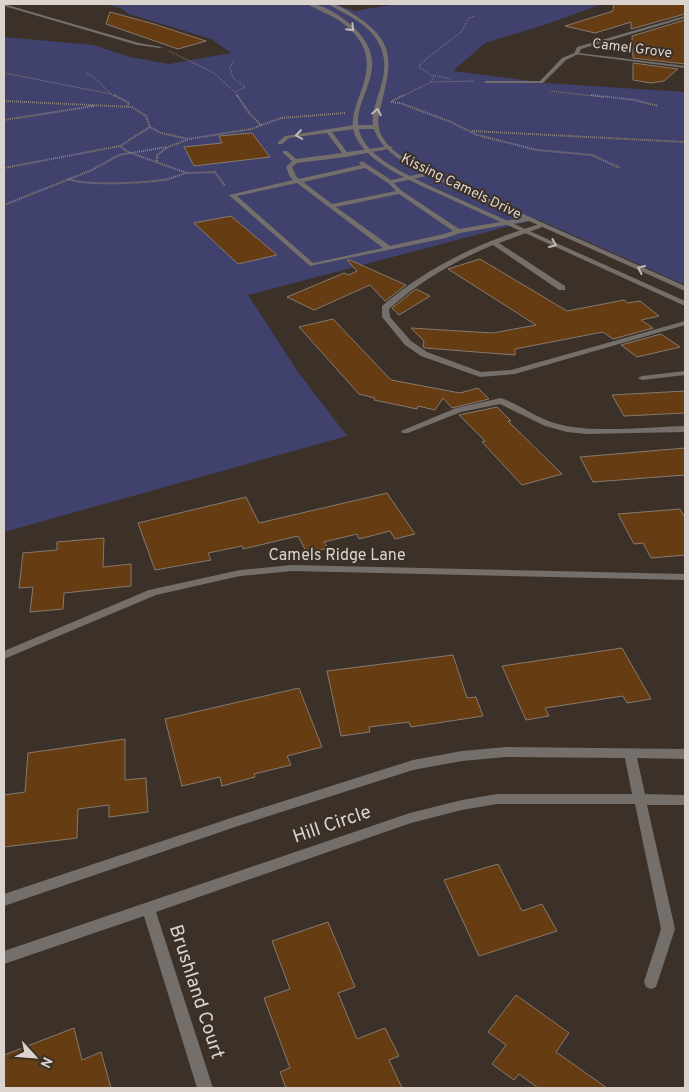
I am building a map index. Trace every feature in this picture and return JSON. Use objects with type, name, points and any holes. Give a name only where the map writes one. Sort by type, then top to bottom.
[{"type":"street","points":[[309,4],[335,14],[343,20],[356,33],[365,48],[370,68],[357,110],[355,128]]},
{"type":"street","points":[[280,142],[287,137],[355,128],[376,128],[386,72],[386,59],[382,46],[364,23],[352,14],[330,4]]},
{"type":"street","points":[[4,5],[139,44],[160,47]]},
{"type":"street","points":[[486,82],[541,82],[564,59],[576,54],[579,48],[685,17]]},
{"type":"street","name":"Camel Grove","points":[[576,54],[685,67]]},
{"type":"street","name":"Kissing Camels Drive","points":[[355,128],[363,145],[369,151],[410,177],[685,304]]},
{"type":"street","name":"Kissing Camels Drive","points":[[376,128],[390,148],[429,174],[685,289]]},
{"type":"street","points":[[329,131],[347,155],[390,182],[400,192],[458,231]]},
{"type":"street","points":[[388,248],[293,178],[289,167],[295,161],[390,148]]},
{"type":"street","points":[[285,152],[295,161]]},
{"type":"street","points":[[232,195],[366,166]]},
{"type":"street","points":[[390,182],[429,174]]},
{"type":"street","points":[[332,206],[400,192]]},
{"type":"street","points":[[232,195],[312,265],[446,236],[458,231],[529,218]]},
{"type":"street","points":[[544,225],[524,231],[439,267],[402,291],[385,308],[386,317],[408,343],[424,354],[480,375],[512,372],[685,323]]},
{"type":"street","points":[[494,243],[562,288]]},
{"type":"street","points":[[642,378],[685,373]]},
{"type":"street","points":[[405,431],[459,410],[501,401],[548,424],[567,429],[586,431],[685,429]]},
{"type":"street","name":"Camels Ridge Lane","points":[[4,655],[153,592],[240,573],[292,568],[685,577]]},
{"type":"street","name":"Hill Circle","points":[[4,900],[240,820],[413,765],[462,756],[506,752],[685,754]]},
{"type":"street","points":[[630,754],[668,929],[650,982]]},
{"type":"street","name":"Hill Circle","points":[[4,958],[410,818],[462,805],[497,799],[537,798],[685,800]]},
{"type":"street","name":"Brushland Court","points":[[148,908],[205,1088]]},
{"type":"path","points":[[431,82],[434,77],[419,67],[420,64],[440,47],[456,37],[468,23],[469,18],[476,16]]},
{"type":"path","points":[[160,47],[217,74],[229,83],[249,113],[262,126]]},
{"type":"path","points":[[233,62],[230,67],[233,78],[245,87],[235,92]]},
{"type":"path","points":[[87,73],[98,78],[111,94]]},
{"type":"path","points":[[4,74],[111,94],[129,103],[127,106]]},
{"type":"path","points":[[428,74],[459,80],[486,82]]},
{"type":"path","points":[[379,104],[390,102],[431,82],[459,80]]},
{"type":"path","points":[[545,90],[635,100],[658,106]]},
{"type":"path","points":[[4,101],[132,107],[146,116],[150,126],[167,136],[189,140]]},
{"type":"path","points":[[390,102],[400,103],[451,122],[469,131],[537,150],[592,155],[620,168]]},
{"type":"path","points":[[4,120],[100,105]]},
{"type":"path","points":[[4,205],[128,152],[168,147],[189,140],[262,126],[268,121],[281,118],[325,115],[357,110]]},
{"type":"path","points":[[4,168],[120,146],[150,126]]},
{"type":"path","points":[[469,131],[685,142]]},
{"type":"path","points":[[120,146],[128,152],[187,173]]},
{"type":"path","points":[[157,161],[157,156],[168,147]]},
{"type":"path","points":[[68,179],[90,184],[150,182],[187,173],[215,172],[232,195]]},
{"type":"shaded area","points":[[104,4],[336,4],[354,11],[397,4],[602,4],[547,24],[485,43],[453,71],[546,83],[685,92],[685,285],[537,219],[248,295],[298,372],[347,436],[4,532],[4,37],[93,45],[130,57],[169,64],[231,53],[211,39],[129,14],[121,8]]},
{"type":"building","points":[[614,4],[685,4],[685,14],[631,29],[631,22],[595,33],[565,26],[613,11]]},
{"type":"building","points":[[110,12],[206,41],[178,49],[106,24]]},
{"type":"building","points":[[685,20],[685,64],[633,58],[632,36]]},
{"type":"building","points":[[633,63],[678,69],[664,81],[651,83],[633,80]]},
{"type":"building","points":[[252,133],[270,157],[194,166],[184,147],[222,143],[219,136]]},
{"type":"building","points":[[231,216],[277,255],[238,264],[194,223]]},
{"type":"building","points":[[480,259],[567,311],[624,300],[628,303],[640,301],[659,316],[641,320],[653,328],[613,339],[603,332],[515,349],[515,355],[423,347],[424,341],[411,328],[493,333],[536,325],[448,269]]},
{"type":"building","points":[[347,260],[406,285],[385,301],[370,285],[314,310],[287,297],[344,273],[349,275],[357,271]]},
{"type":"building","points":[[416,289],[430,296],[399,315],[392,308]]},
{"type":"building","points":[[333,319],[391,380],[460,393],[478,388],[489,399],[452,408],[443,398],[435,410],[418,406],[417,409],[374,400],[375,398],[359,394],[299,327]]},
{"type":"building","points":[[661,334],[680,347],[637,357],[621,345]]},
{"type":"building","points":[[685,391],[685,413],[624,416],[612,395]]},
{"type":"building","points":[[497,407],[511,421],[508,421],[562,474],[522,485],[482,442],[485,441],[459,415]]},
{"type":"building","points":[[685,448],[685,475],[593,482],[580,457]]},
{"type":"building","points":[[387,493],[415,534],[395,539],[390,531],[359,539],[357,534],[324,542],[328,548],[307,553],[298,536],[243,549],[242,546],[208,553],[211,560],[155,570],[138,523],[246,497],[259,523]]},
{"type":"building","points":[[680,509],[685,518],[685,555],[651,558],[643,543],[634,544],[618,514]]},
{"type":"building","points":[[104,538],[103,567],[131,564],[131,586],[64,593],[63,609],[30,612],[33,587],[19,588],[23,553],[57,550],[57,542]]},
{"type":"building","points":[[622,648],[651,699],[627,703],[623,696],[545,708],[549,716],[526,720],[502,666]]},
{"type":"building","points":[[453,655],[467,698],[476,697],[483,716],[411,727],[409,722],[369,727],[370,732],[341,736],[327,671]]},
{"type":"building","points":[[299,688],[322,747],[287,756],[291,765],[254,774],[255,777],[222,786],[220,777],[182,786],[165,719]]},
{"type":"building","points":[[125,739],[125,780],[146,778],[148,812],[109,817],[109,805],[78,809],[77,838],[4,847],[4,795],[25,792],[28,753]]},
{"type":"building","points":[[498,864],[522,911],[542,904],[557,931],[479,956],[444,880]]},
{"type":"building","points":[[328,922],[355,987],[338,993],[357,1039],[385,1028],[399,1056],[389,1060],[402,1088],[286,1088],[280,1072],[290,1068],[264,998],[290,989],[272,941]]},
{"type":"building","points":[[516,995],[569,1033],[556,1052],[607,1088],[538,1088],[519,1074],[514,1080],[492,1064],[506,1045],[488,1032]]},
{"type":"building","points":[[74,1028],[82,1060],[101,1052],[111,1088],[4,1088],[4,1055]]}]
